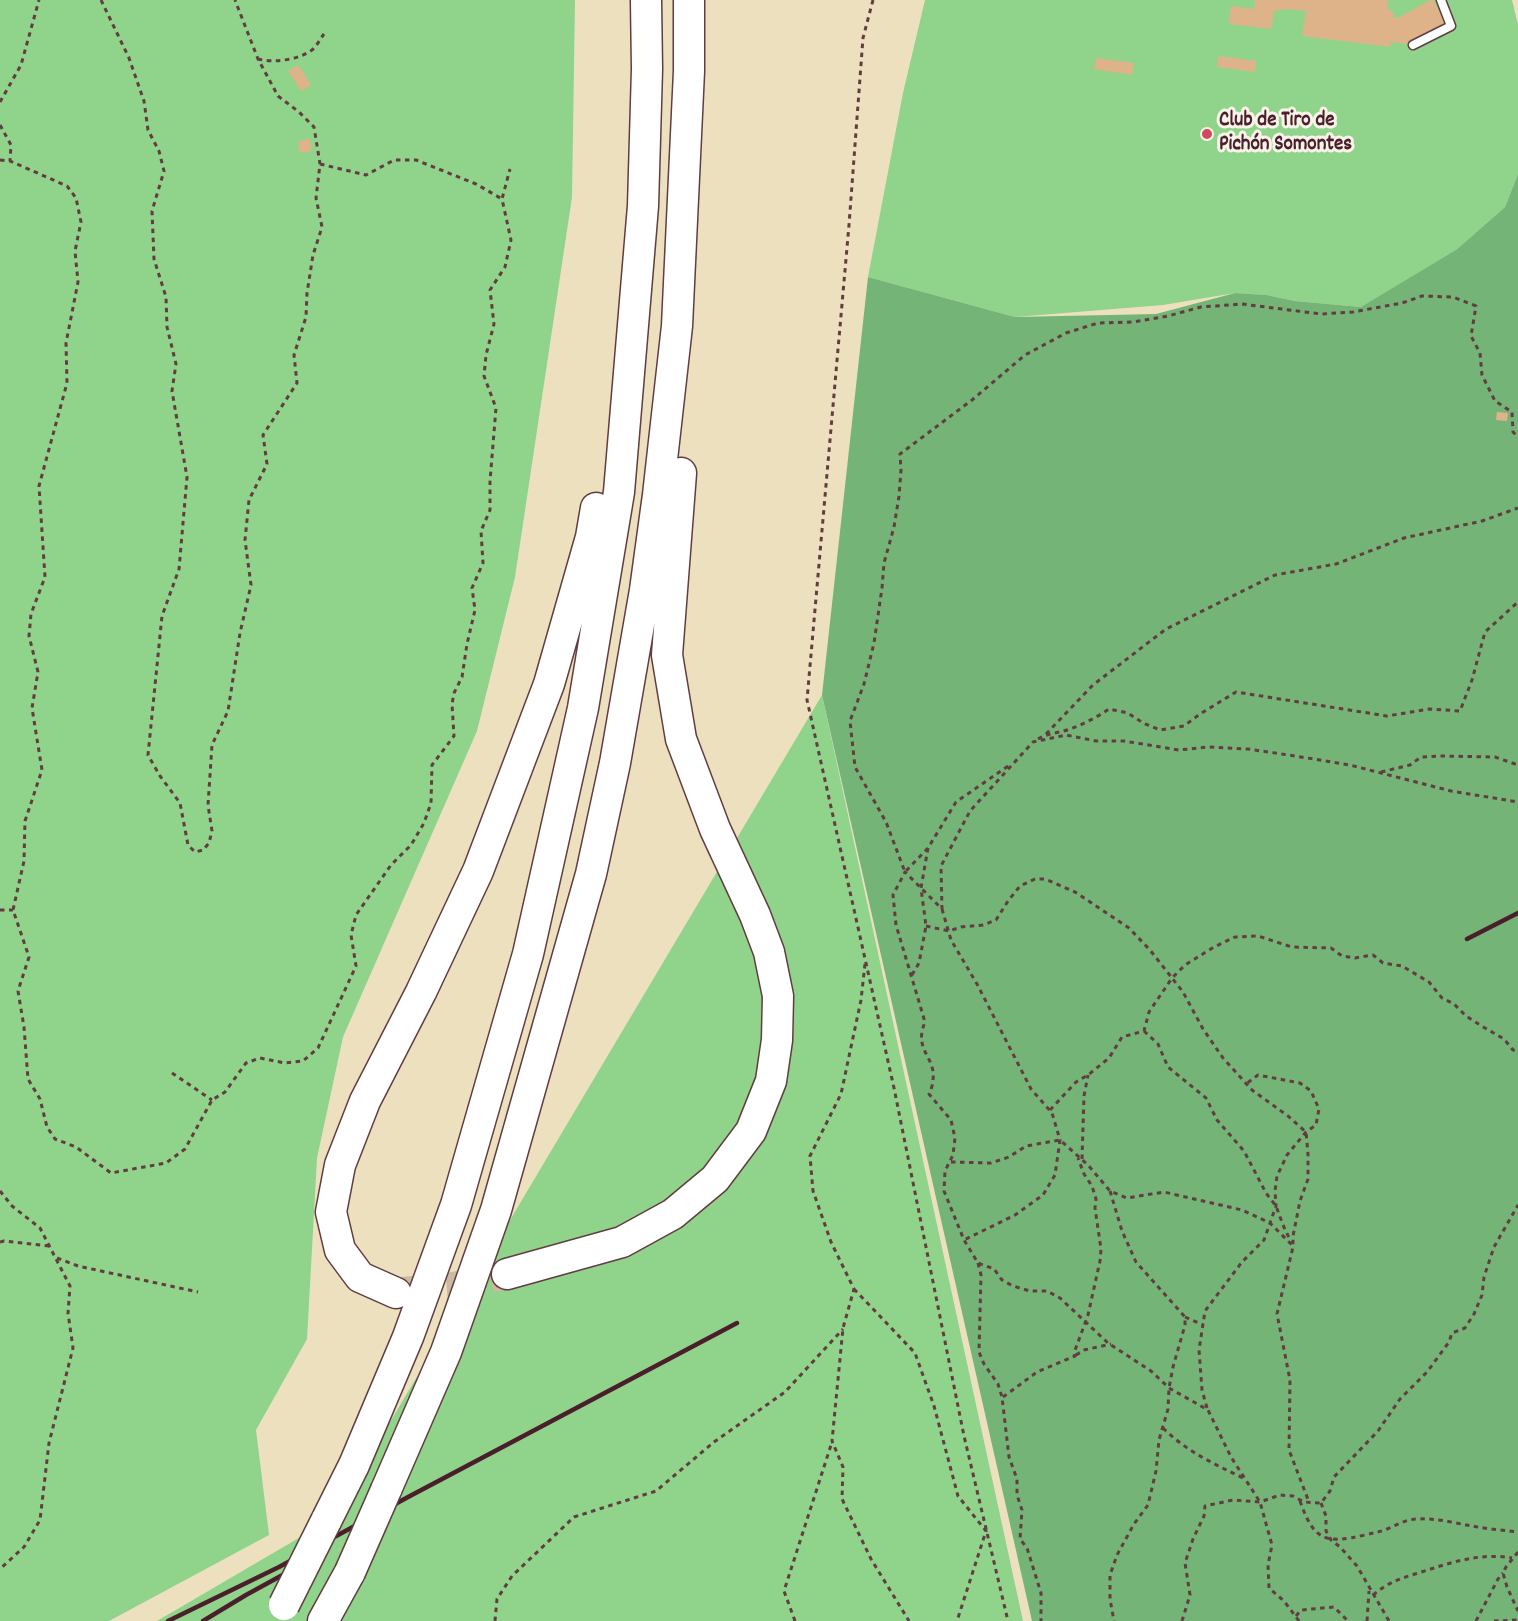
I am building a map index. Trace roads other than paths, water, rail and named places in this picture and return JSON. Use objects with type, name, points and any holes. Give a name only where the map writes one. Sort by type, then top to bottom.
[{"type":"highway","points":[[280,1613],[354,1465],[408,1337],[452,1216],[528,954],[583,708],[619,492],[643,206],[647,69],[646,0]]},
{"type":"highway","points":[[323,1621],[350,1572],[446,1352],[496,1210],[593,864],[617,751],[645,590],[677,326],[689,71],[689,0]]},
{"type":"highway","points":[[507,1274],[622,1242],[673,1215],[715,1179],[751,1131],[771,1081],[777,1040],[778,996],[769,952],[755,915],[715,829],[681,739],[667,655],[676,521],[694,339],[685,159]]},
{"type":"highway","points":[[396,1293],[360,1277],[340,1250],[331,1212],[340,1165],[365,1101],[421,992],[477,871],[549,684],[591,537],[620,329],[624,275],[643,206]]},
{"type":"lane","points":[[1413,45],[1451,26],[1441,0]]},
{"type":"tunnel","points":[[402,1292],[449,1288],[507,1274]]},
{"type":"railway","points":[[1467,939],[1518,913]]},
{"type":"railway","points":[[168,1621],[279,1567],[737,1323]]},
{"type":"railway","points":[[203,1621],[288,1572]]},
{"type":"place","name":"Club de Tiro de Pichón Somontes","points":[[1207,134]]}]
